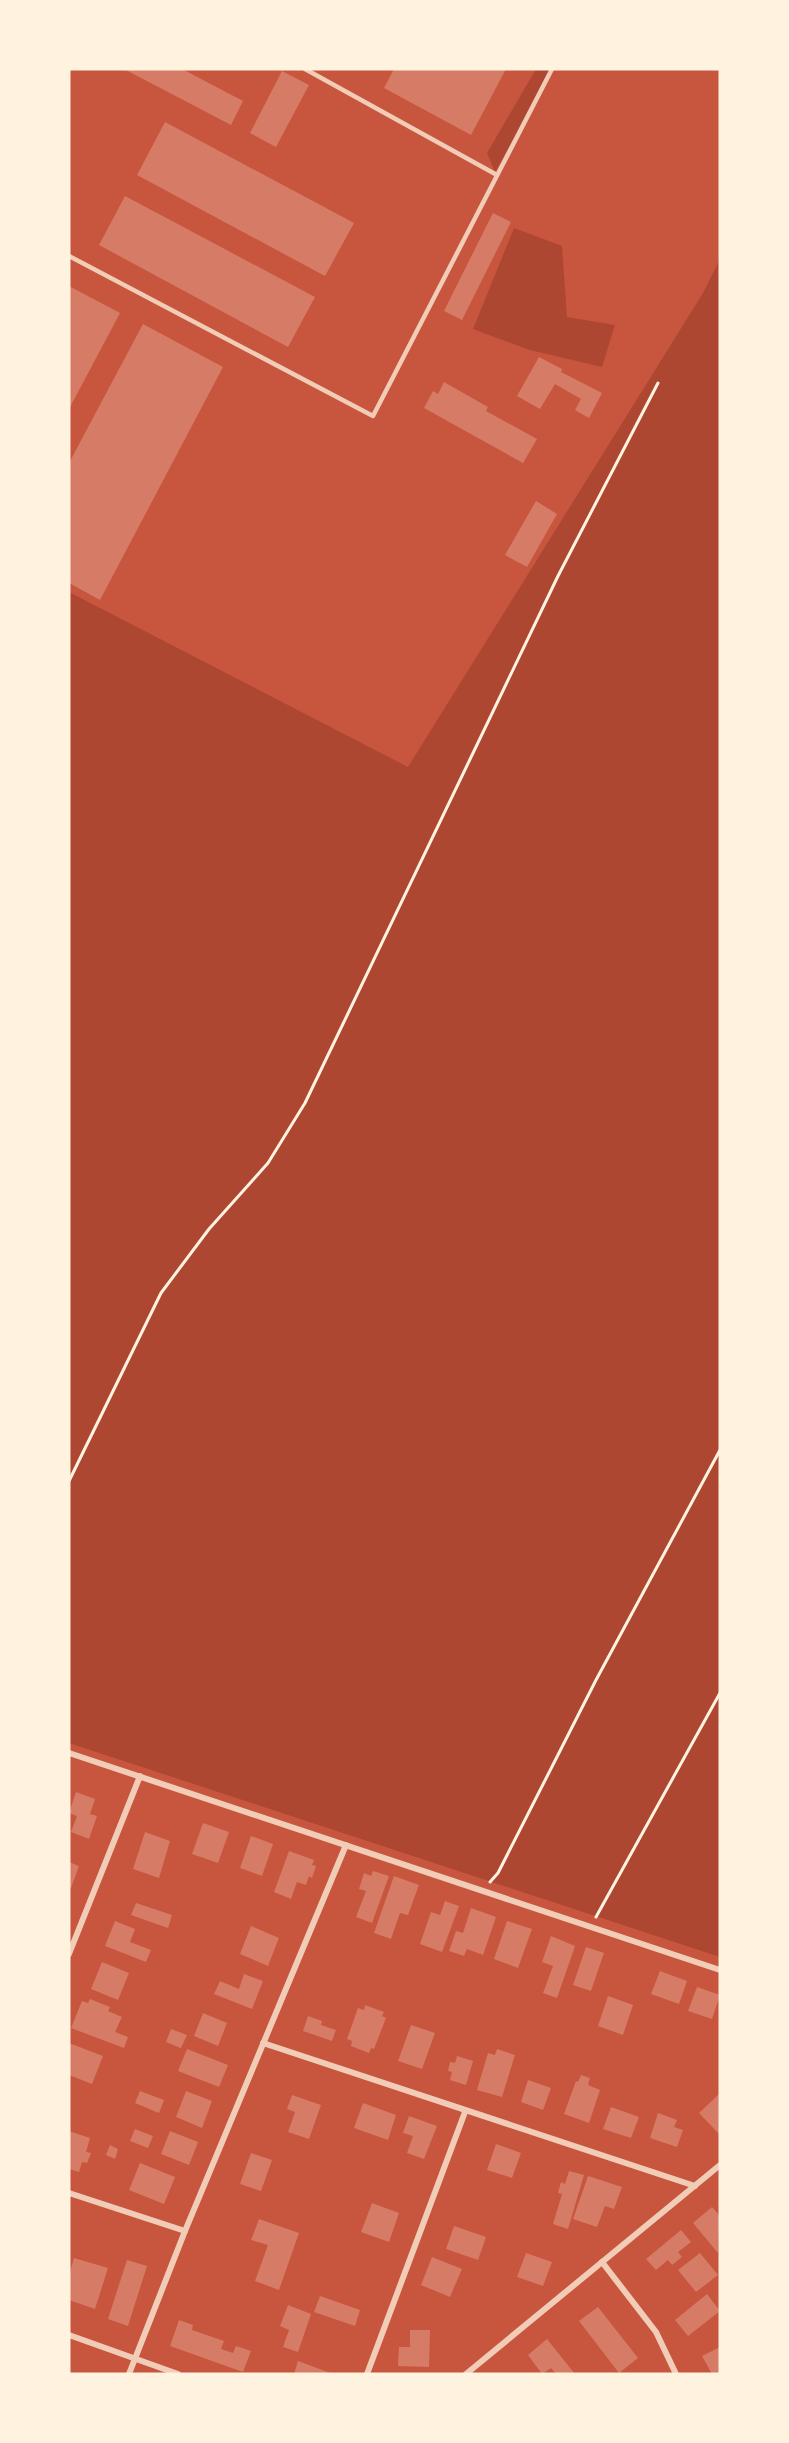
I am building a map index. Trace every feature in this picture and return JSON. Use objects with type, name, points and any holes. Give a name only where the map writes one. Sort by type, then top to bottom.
[{"type":"street","points":[[69,1753],[720,1970]]},
{"type":"street","points":[[69,1954],[140,1776]]},
{"type":"street","points":[[129,2374],[185,2231],[346,1845]]},
{"type":"street","points":[[263,2043],[465,2112],[694,2186]]},
{"type":"street","points":[[367,2374],[465,2112]]},
{"type":"street","points":[[466,2374],[720,2165]]},
{"type":"street","points":[[69,2193],[185,2231]]},
{"type":"street","points":[[602,2262],[656,2332],[676,2374]]},
{"type":"street","points":[[69,2335],[178,2374]]},
{"type":"lane","points":[[304,69],[497,175]]},
{"type":"lane","points":[[69,256],[373,416],[552,69]]},
{"type":"path","points":[[69,1481],[161,1293],[209,1229],[268,1163],[305,1102],[558,576],[658,383]]},
{"type":"path","points":[[483,1891],[498,1873],[596,1680],[720,1450]]},
{"type":"path","points":[[591,1927],[720,1692]]},
{"type":"shaded area","points":[[536,69],[552,69],[495,172],[487,153]]},
{"type":"shaded area","points":[[514,228],[562,246],[567,317],[615,325],[602,367],[530,350],[473,329]]},
{"type":"shaded area","points":[[720,259],[720,1957],[69,1743],[69,592],[408,767],[703,293]]},
{"type":"building","points":[[124,69],[182,69],[243,101],[231,125]]},
{"type":"building","points":[[394,69],[506,69],[471,135],[384,88]]},
{"type":"building","points":[[282,71],[309,85],[276,147],[250,133]]},
{"type":"building","points":[[165,122],[354,223],[325,276],[137,175]]},
{"type":"building","points":[[125,196],[315,297],[288,347],[99,245]]},
{"type":"building","points":[[493,213],[511,222],[462,320],[444,311]]},
{"type":"building","points":[[69,286],[120,313],[69,409]]},
{"type":"building","points":[[143,324],[223,367],[100,600],[69,583],[69,463]]},
{"type":"building","points":[[539,357],[562,369],[561,372],[602,393],[589,418],[575,410],[581,399],[555,384],[540,409],[517,396]]},
{"type":"building","points":[[444,382],[488,407],[486,411],[537,439],[523,463],[424,408],[433,391],[438,394]]},
{"type":"building","points":[[536,501],[557,514],[527,567],[505,555]]},
{"type":"building","points":[[76,1792],[95,1799],[90,1814],[97,1816],[89,1839],[71,1832],[77,1816],[69,1813]]},
{"type":"building","points":[[203,1823],[229,1832],[218,1863],[192,1854]]},
{"type":"building","points":[[145,1832],[170,1841],[159,1878],[133,1869]]},
{"type":"building","points":[[251,1836],[273,1844],[262,1876],[240,1868]]},
{"type":"building","points":[[289,1851],[314,1860],[312,1865],[316,1866],[312,1878],[309,1876],[306,1885],[297,1882],[291,1899],[274,1892]]},
{"type":"building","points":[[69,1862],[79,1866],[71,1888],[69,1887]]},
{"type":"building","points":[[373,1871],[389,1876],[372,1923],[356,1917],[366,1891],[359,1889],[364,1873],[371,1876]]},
{"type":"building","points":[[394,1876],[419,1885],[408,1915],[400,1913],[391,1939],[374,1933]]},
{"type":"building","points":[[445,1901],[459,1906],[442,1952],[420,1944],[431,1912],[440,1915]]},
{"type":"building","points":[[136,1903],[172,1915],[168,1928],[131,1915]]},
{"type":"building","points":[[471,1908],[496,1917],[483,1955],[467,1949],[464,1956],[449,1951],[456,1931],[463,1933]]},
{"type":"building","points":[[115,1921],[135,1929],[130,1942],[151,1950],[146,1962],[105,1946]]},
{"type":"building","points":[[507,1921],[532,1929],[518,1968],[494,1959]]},
{"type":"building","points":[[251,1926],[279,1938],[268,1966],[240,1954]]},
{"type":"building","points":[[551,1936],[575,1946],[557,1998],[543,1993],[553,1966],[542,1962]]},
{"type":"building","points":[[586,1947],[604,1953],[591,1991],[573,1985]]},
{"type":"building","points":[[102,1962],[129,1973],[118,2000],[91,1989]]},
{"type":"building","points":[[660,1971],[687,1981],[679,2004],[651,1994]]},
{"type":"building","points":[[244,1974],[263,1981],[252,2009],[214,1994],[220,1981],[239,1989]]},
{"type":"building","points":[[697,1987],[720,1995],[712,2019],[688,2011]]},
{"type":"building","points":[[608,1996],[633,2005],[623,2035],[598,2026]]},
{"type":"building","points":[[90,1999],[110,2007],[108,2011],[122,2017],[115,2032],[128,2037],[124,2048],[71,2028],[82,2001],[88,2003]]},
{"type":"building","points":[[365,2005],[384,2012],[382,2016],[386,2018],[374,2049],[371,2048],[369,2053],[351,2046],[352,2041],[347,2039],[358,2008],[364,2010]]},
{"type":"building","points":[[203,2013],[227,2023],[218,2046],[194,2036]]},
{"type":"building","points":[[308,2016],[322,2021],[321,2025],[336,2030],[332,2041],[303,2031]]},
{"type":"building","points":[[411,2025],[435,2033],[422,2069],[398,2061]]},
{"type":"building","points":[[171,2029],[187,2035],[181,2048],[166,2042]]},
{"type":"building","points":[[69,2043],[103,2056],[92,2084],[69,2075]]},
{"type":"building","points":[[187,2049],[228,2065],[219,2087],[178,2071]]},
{"type":"building","points":[[497,2049],[515,2055],[502,2097],[477,2090],[488,2053],[495,2055]]},
{"type":"building","points":[[457,2056],[473,2061],[466,2085],[450,2080],[452,2072],[448,2071],[450,2062],[455,2063]]},
{"type":"building","points":[[581,2075],[590,2078],[588,2085],[600,2090],[589,2123],[564,2114],[576,2081],[578,2082]]},
{"type":"building","points":[[528,2080],[551,2088],[543,2110],[521,2102]]},
{"type":"building","points":[[140,2091],[164,2100],[159,2113],[135,2103]]},
{"type":"building","points":[[186,2091],[212,2101],[202,2128],[176,2117]]},
{"type":"building","points":[[292,2095],[321,2105],[309,2139],[288,2132],[295,2112],[287,2109]]},
{"type":"building","points":[[720,2095],[720,2135],[699,2113]]},
{"type":"building","points":[[363,2103],[396,2115],[388,2140],[354,2128]]},
{"type":"building","points":[[611,2107],[639,2117],[631,2138],[603,2129]]},
{"type":"building","points":[[658,2113],[677,2120],[674,2127],[683,2130],[677,2147],[650,2138]]},
{"type":"building","points":[[409,2116],[437,2126],[424,2159],[407,2153],[413,2136],[403,2133]]},
{"type":"building","points":[[135,2129],[153,2136],[148,2148],[130,2141]]},
{"type":"building","points":[[69,2131],[90,2138],[86,2152],[91,2153],[87,2163],[82,2162],[79,2172],[69,2169]]},
{"type":"building","points":[[170,2131],[198,2142],[189,2165],[161,2154]]},
{"type":"building","points":[[496,2144],[521,2153],[512,2178],[487,2170]]},
{"type":"building","points":[[110,2145],[118,2149],[115,2159],[106,2155]]},
{"type":"building","points":[[251,2153],[272,2160],[261,2191],[240,2184]]},
{"type":"building","points":[[140,2163],[175,2177],[164,2204],[129,2190]]},
{"type":"building","points":[[569,2171],[584,2175],[568,2229],[553,2224],[562,2194],[558,2193],[561,2182],[565,2184]]},
{"type":"building","points":[[588,2176],[622,2187],[614,2209],[605,2206],[597,2227],[573,2219]]},
{"type":"building","points":[[372,2203],[399,2213],[389,2242],[361,2232]]},
{"type":"building","points":[[712,2207],[720,2216],[718,2253],[693,2223]]},
{"type":"building","points":[[259,2219],[299,2233],[279,2290],[255,2281],[268,2245],[251,2240]]},
{"type":"building","points":[[454,2226],[486,2237],[478,2260],[446,2249]]},
{"type":"building","points":[[681,2230],[691,2242],[678,2252],[682,2257],[672,2265],[668,2260],[656,2270],[646,2259]]},
{"type":"building","points":[[526,2253],[552,2262],[543,2286],[517,2277]]},
{"type":"building","points":[[700,2253],[718,2275],[696,2292],[678,2270]]},
{"type":"building","points":[[432,2257],[462,2269],[450,2297],[421,2285]]},
{"type":"building","points":[[74,2258],[108,2268],[95,2309],[69,2300],[69,2275]]},
{"type":"building","points":[[127,2260],[147,2266],[128,2326],[108,2319]]},
{"type":"building","points":[[707,2294],[720,2311],[688,2336],[675,2320]]},
{"type":"building","points":[[320,2296],[360,2310],[355,2326],[314,2312]]},
{"type":"building","points":[[288,2305],[311,2314],[298,2352],[283,2347],[289,2330],[280,2326]]},
{"type":"building","points":[[598,2307],[638,2358],[619,2373],[579,2321]]},
{"type":"building","points":[[179,2320],[193,2325],[192,2330],[224,2341],[221,2349],[233,2353],[236,2346],[251,2351],[243,2372],[170,2346]]},
{"type":"building","points":[[410,2330],[430,2330],[429,2367],[398,2366],[399,2347],[410,2347]]},
{"type":"building","points":[[547,2339],[575,2374],[556,2374],[551,2368],[542,2374],[528,2355]]},
{"type":"building","points":[[720,2347],[720,2374],[712,2374],[702,2356]]},
{"type":"building","points":[[298,2361],[333,2374],[294,2374]]}]
